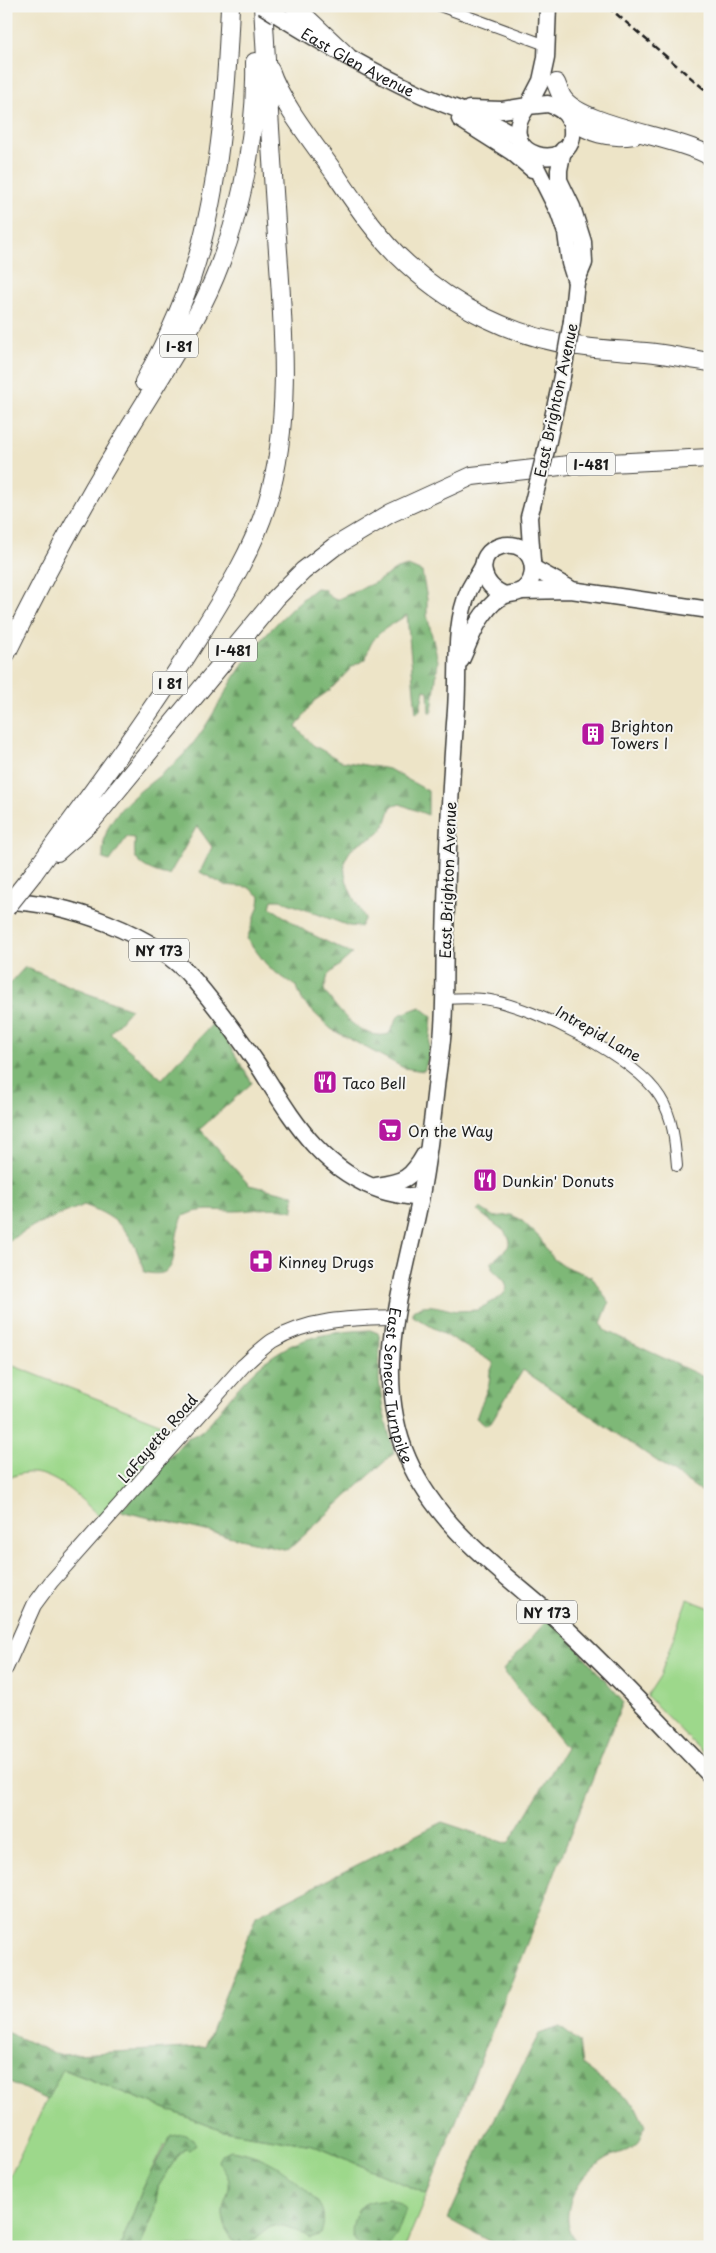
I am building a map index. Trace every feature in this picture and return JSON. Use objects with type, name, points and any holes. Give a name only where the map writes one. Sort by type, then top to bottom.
[{"type":"highway","points":[[6,653],[31,590],[59,533],[151,370],[173,323],[194,269],[207,218],[215,168],[226,74],[230,6]]},
{"type":"highway","name":"I-81","points":[[6,653],[88,498],[191,325],[213,280],[240,196],[249,150],[255,86],[252,6]]},
{"type":"highway","points":[[294,6],[347,56]]},
{"type":"highway","points":[[267,9],[266,56],[271,72],[284,98],[353,200],[406,264],[438,289],[476,314],[499,325],[545,340],[579,347],[648,352],[710,362]]},
{"type":"highway","name":"I 81","points":[[6,908],[33,874],[170,682],[228,590],[243,561],[266,505],[274,474],[281,431],[284,332],[266,56]]},
{"type":"highway","points":[[556,83],[562,98],[580,111],[606,122],[686,144],[710,156]]},
{"type":"highway","points":[[566,115],[583,128],[601,135],[621,137],[647,134]]},
{"type":"highway","name":"I-481","points":[[33,874],[92,821],[276,598],[303,571],[334,547],[392,513],[472,476],[569,465],[710,458]]},
{"type":"main road","points":[[546,51],[572,135],[564,150],[547,158],[538,157],[530,153],[523,146],[519,138],[518,129],[521,118],[541,81],[546,51],[548,6]]},
{"type":"main road","name":"East Glen Avenue","points":[[267,9],[347,56],[413,91],[501,126],[519,138]]},
{"type":"main road","points":[[439,102],[463,122],[512,152],[546,185]]},
{"type":"main road","points":[[528,106],[548,104],[566,115]]},
{"type":"main road","name":"East Glen Avenue","points":[[457,108],[502,110],[528,106]]},
{"type":"main road","name":"East Brighton Avenue","points":[[506,545],[518,534],[530,512],[562,376],[572,321],[576,282],[584,263],[583,242],[572,208],[559,180],[559,170],[564,150]]},
{"type":"main road","name":"East Brighton Avenue","points":[[530,153],[564,226],[570,263],[576,282]]},
{"type":"main road","name":"East Brighton Avenue","points":[[530,512],[533,565]]},
{"type":"main road","points":[[571,590],[533,565],[522,549],[506,545],[491,551],[483,566],[486,582],[498,593],[571,590],[710,610]]},
{"type":"main road","points":[[458,667],[482,616],[494,603],[514,593],[532,579],[533,565]]},
{"type":"main road","name":"East Brighton Avenue","points":[[420,1198],[429,1148],[443,1030],[450,791],[458,667],[458,632],[462,612],[470,589],[483,566]]},
{"type":"main road","name":"NY 173","points":[[6,900],[58,908],[92,919],[128,934],[168,956],[193,979],[231,1029],[297,1127],[324,1157],[349,1174],[373,1186],[393,1194],[420,1198]]},
{"type":"main road","points":[[373,1186],[398,1183],[407,1179],[415,1172],[429,1148]]},
{"type":"main road","name":"East Seneca Turnpike","points":[[420,1198],[395,1317],[390,1370],[393,1405],[398,1430],[408,1459],[424,1492],[469,1544],[600,1661],[710,1775]]},
{"type":"street","points":[[440,6],[546,51]]},
{"type":"street","name":"Intrepid Lane","points":[[444,999],[489,1000],[514,1006],[557,1024],[630,1066],[653,1086],[667,1111],[671,1122],[677,1166]]},
{"type":"street","name":"LaFayette Road","points":[[6,1668],[34,1605],[51,1582],[243,1366],[272,1342],[301,1328],[343,1318],[395,1317]]},
{"type":"green space","points":[[408,566],[422,572],[427,599],[427,615],[438,661],[432,712],[429,712],[428,691],[424,690],[420,710],[416,713],[407,615],[386,628],[375,638],[368,650],[366,659],[353,666],[330,690],[314,701],[296,727],[313,745],[341,761],[389,769],[428,791],[428,815],[400,804],[391,807],[382,830],[354,847],[348,855],[345,864],[347,883],[365,918],[360,927],[349,926],[280,900],[272,900],[270,907],[305,931],[352,954],[328,975],[324,990],[343,1015],[360,1029],[379,1035],[389,1034],[399,1015],[420,1007],[432,1016],[428,1059],[424,1071],[404,1068],[331,1029],[303,1002],[297,987],[269,968],[247,939],[259,905],[260,896],[248,887],[224,885],[200,872],[212,847],[197,826],[169,875],[154,871],[140,863],[135,855],[135,838],[127,837],[110,861],[103,859],[107,831],[119,811],[128,801],[172,766],[191,746],[246,660],[284,616],[316,588],[324,589],[329,596],[336,600],[376,582],[397,569]]},
{"type":"green space","points":[[25,967],[86,993],[131,1009],[110,1033],[162,1079],[215,1021],[252,1083],[200,1129],[249,1185],[294,1195],[293,1211],[271,1208],[234,1211],[208,1210],[197,1211],[183,1216],[177,1232],[171,1266],[162,1273],[154,1274],[144,1272],[136,1248],[117,1222],[97,1210],[84,1205],[35,1225],[6,1242],[6,988]]},
{"type":"green space","points":[[480,1208],[494,1217],[511,1215],[520,1219],[540,1238],[546,1250],[555,1260],[564,1266],[592,1277],[609,1303],[601,1323],[604,1330],[710,1380],[710,1488],[707,1495],[523,1370],[491,1422],[485,1425],[476,1418],[489,1384],[490,1372],[494,1363],[413,1316],[413,1311],[423,1306],[457,1311],[478,1310],[505,1293],[506,1284],[492,1269],[492,1262],[508,1247],[510,1240],[504,1231],[477,1210]]},
{"type":"green space","points":[[370,1330],[378,1333],[380,1339],[379,1380],[383,1410],[394,1453],[288,1550],[120,1511],[187,1438],[194,1436],[205,1428],[244,1382],[274,1355],[306,1339]]},
{"type":"green space","points":[[6,1363],[177,1430],[101,1518],[70,1490],[46,1476],[33,1473],[20,1474],[6,1480]]},
{"type":"green space","points":[[687,1599],[710,1608],[710,1760],[647,1696],[660,1676]]},
{"type":"green space","points":[[548,1619],[572,1642],[623,1702],[427,2194],[313,2145],[223,2131],[63,2069],[47,2100],[6,2080],[6,2032],[58,2055],[205,2047],[256,1916],[442,1822],[508,1844],[566,1748],[503,1670]]},
{"type":"green space","points":[[560,2027],[579,2042],[582,2065],[635,2105],[645,2126],[638,2143],[629,2150],[604,2160],[585,2177],[577,2188],[568,2212],[568,2225],[581,2247],[500,2247],[448,2219],[483,2141],[539,2034]]},
{"type":"green space","points":[[62,2069],[223,2131],[313,2145],[427,2194],[405,2247],[140,2247],[154,2213],[158,2187],[178,2155],[185,2149],[164,2145],[145,2183],[120,2247],[6,2247],[6,2184]]},
{"type":"green space","points":[[183,2134],[193,2139],[196,2145],[190,2150],[185,2149],[178,2155],[158,2187],[154,2213],[140,2247],[120,2247],[145,2183],[171,2136]]},
{"type":"green space","points":[[231,2150],[262,2158],[287,2173],[304,2188],[318,2203],[323,2213],[324,2219],[321,2234],[310,2238],[291,2228],[276,2226],[267,2229],[245,2245],[241,2246],[236,2243],[229,2234],[224,2222],[223,2210],[229,2181],[218,2161],[221,2154]]},
{"type":"green space","points":[[390,2199],[400,2203],[406,2209],[396,2236],[388,2247],[367,2247],[356,2243],[352,2233],[354,2220],[363,2205],[377,2200]]},
{"type":"railway","points":[[607,6],[710,94]]},
{"type":"place","name":"Brighton Towers I","points":[[593,734]]},
{"type":"place","name":"Taco Bell","points":[[325,1082]]},
{"type":"place","name":"On the Way","points":[[390,1130]]},
{"type":"place","name":"Dunkin' Donuts","points":[[485,1180]]},
{"type":"place","name":"Kinney Drugs","points":[[261,1261]]}]
